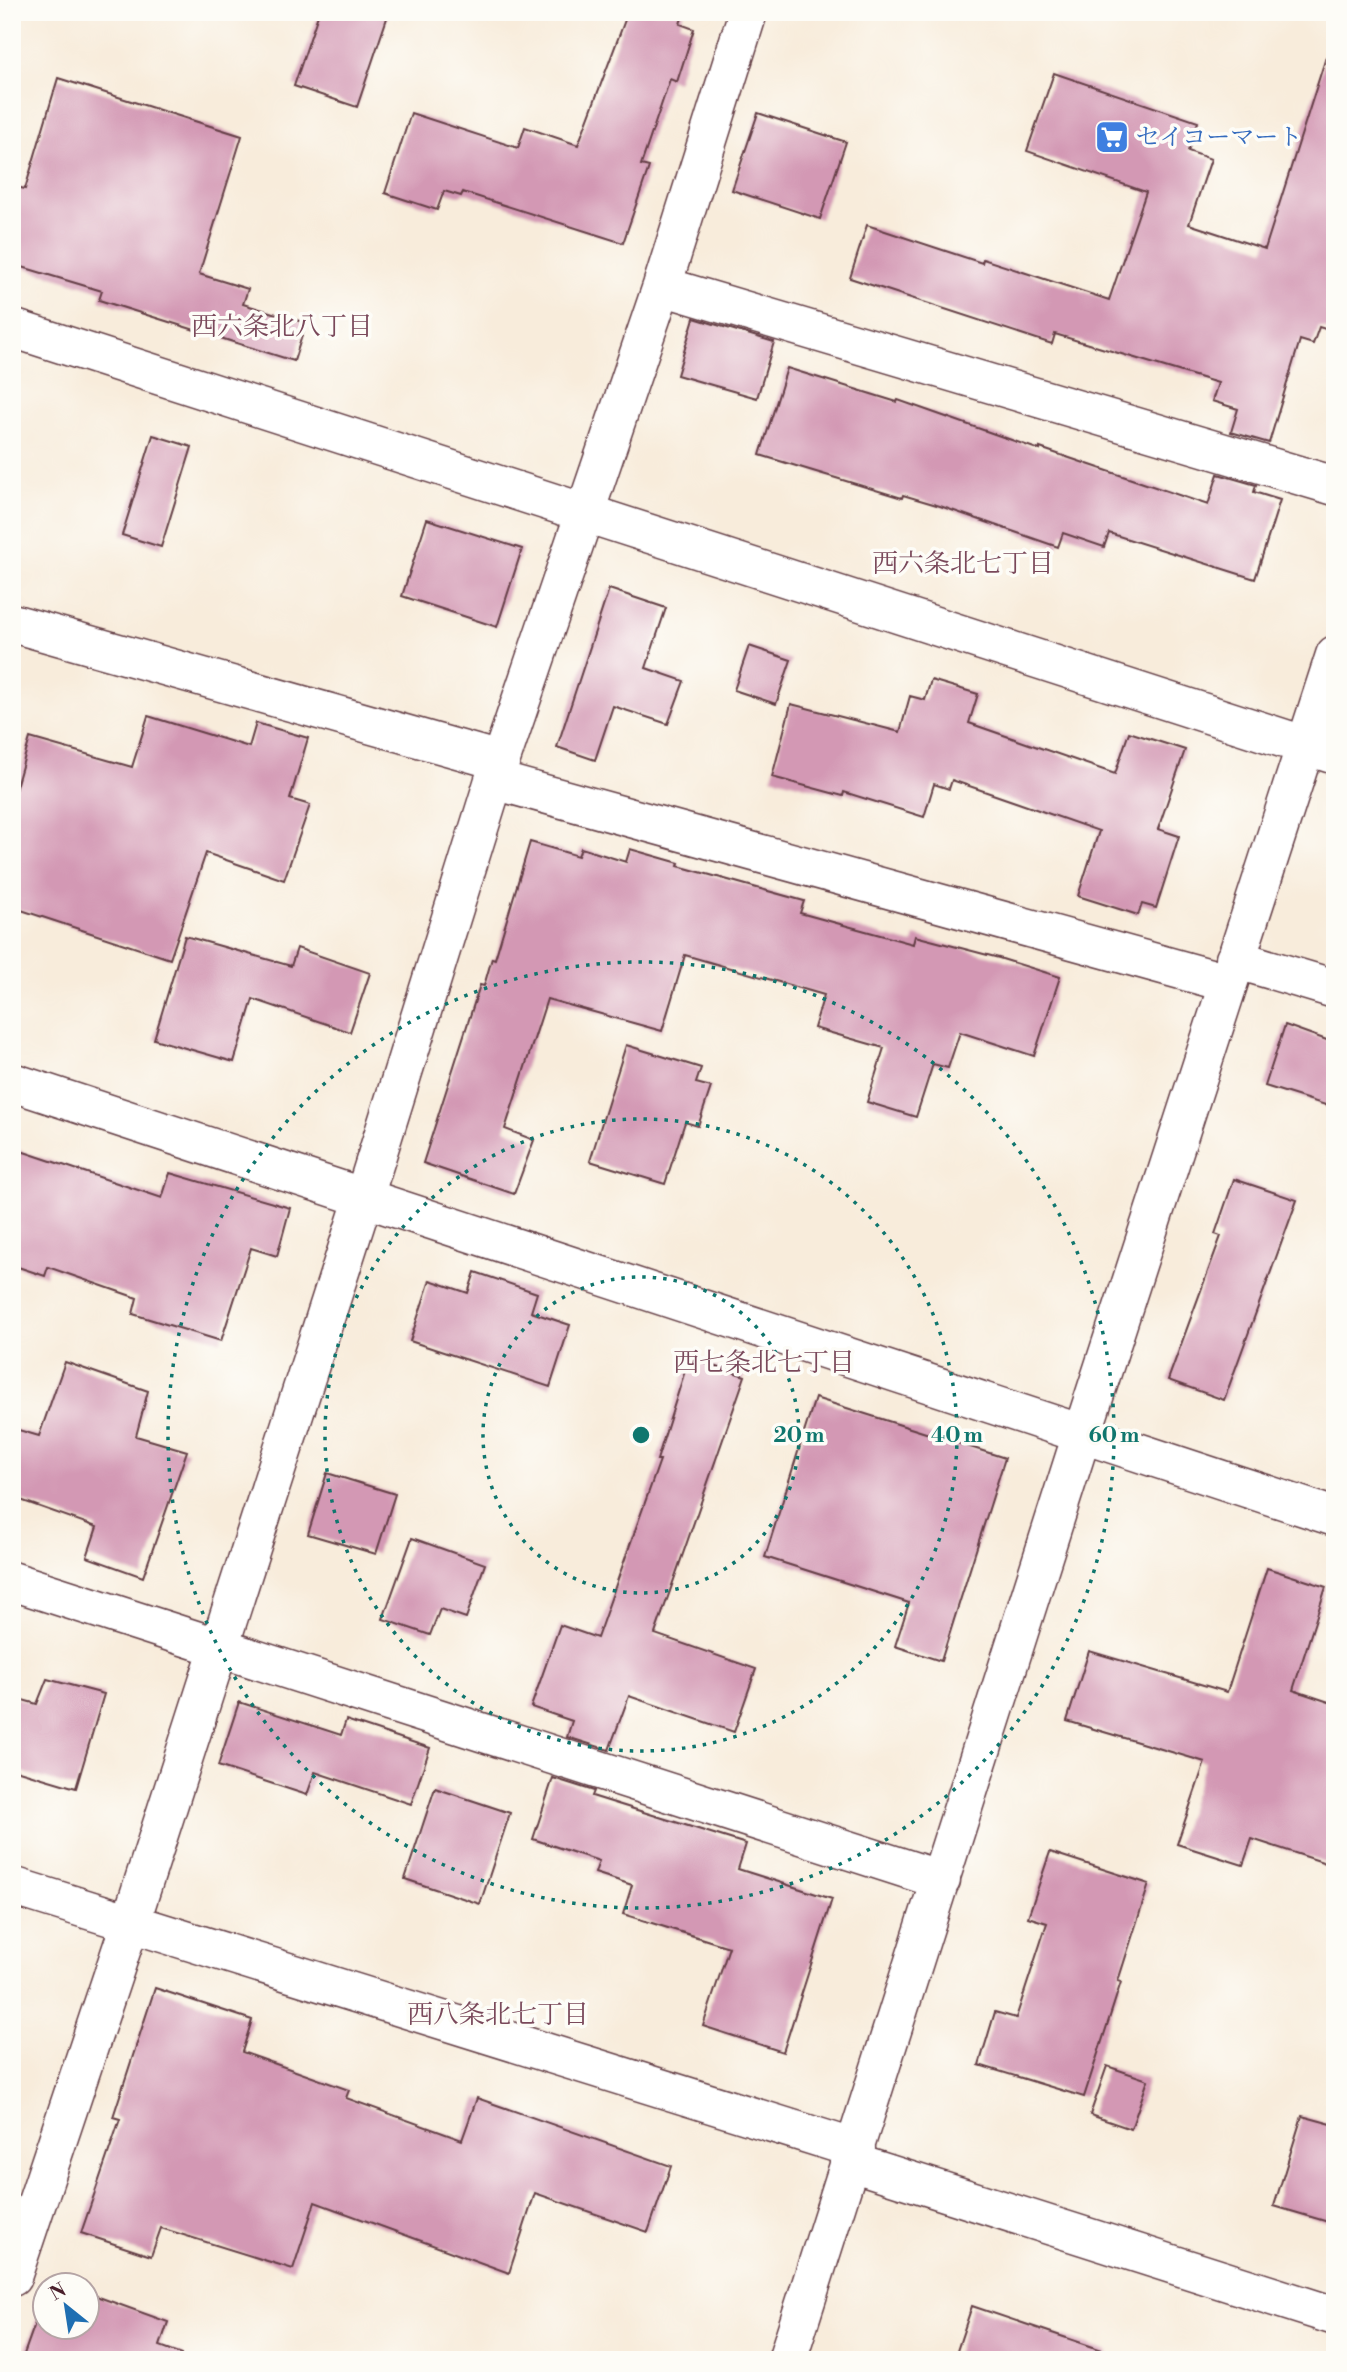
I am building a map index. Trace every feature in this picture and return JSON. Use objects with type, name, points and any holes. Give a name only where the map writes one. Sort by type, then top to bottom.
[{"type":"street","points":[[12,2277],[130,1924],[497,770],[662,286],[748,12]]},
{"type":"street","points":[[662,286],[1335,486]]},
{"type":"street","points":[[12,328],[1320,750]]},
{"type":"street","points":[[12,622],[497,770],[1232,971],[1335,989]]},
{"type":"street","points":[[787,2360],[1232,971],[1320,750],[1335,655]]},
{"type":"street","points":[[12,1082],[1335,1517]]},
{"type":"street","points":[[12,1581],[941,1880]]},
{"type":"street","points":[[12,1886],[853,2156],[1335,2316]]},
{"type":"building","points":[[319,12],[389,12],[357,107],[294,86]]},
{"type":"building","points":[[628,12],[684,12],[680,24],[694,29],[677,82],[670,79],[641,165],[649,167],[623,243],[463,192],[461,196],[444,191],[437,210],[385,193],[411,113],[518,148],[525,127],[578,145]]},
{"type":"building","points":[[1326,57],[1335,58],[1335,332],[1319,327],[1313,344],[1300,340],[1269,443],[1231,432],[1238,409],[1212,401],[1218,383],[1055,334],[1052,344],[850,278],[867,225],[982,263],[983,259],[1109,300],[1146,192],[1027,151],[1054,73],[1198,122],[1188,151],[1211,159],[1189,224],[1265,249]]},
{"type":"building","points":[[58,78],[242,136],[199,274],[248,289],[243,304],[306,323],[294,361],[99,300],[102,291],[12,264],[12,186],[25,189]]},
{"type":"building","points":[[758,113],[846,142],[820,219],[732,190]]},
{"type":"building","points":[[694,318],[774,342],[757,398],[677,375]]},
{"type":"building","points":[[787,368],[897,402],[898,400],[1208,505],[1218,474],[1256,485],[1254,492],[1280,500],[1255,579],[1109,533],[1104,547],[1063,533],[1058,547],[940,506],[903,495],[902,498],[760,455]]},
{"type":"building","points":[[153,435],[192,447],[161,547],[122,535]]},
{"type":"building","points":[[427,519],[522,549],[497,627],[402,596]]},
{"type":"building","points":[[609,589],[666,608],[646,668],[684,681],[668,724],[613,706],[595,760],[557,747]]},
{"type":"building","points":[[749,646],[791,660],[776,704],[734,690]]},
{"type":"building","points":[[931,680],[978,694],[969,723],[1115,774],[1129,732],[1185,750],[1158,829],[1179,836],[1156,908],[1142,904],[1138,915],[1078,896],[1099,831],[952,780],[949,789],[934,784],[924,817],[844,792],[843,796],[772,777],[791,704],[900,732],[910,696],[925,700]]},
{"type":"building","points":[[148,716],[249,747],[256,723],[308,738],[290,799],[310,805],[284,880],[206,853],[170,959],[12,907],[12,801],[30,738],[132,767]]},
{"type":"building","points":[[530,842],[578,856],[581,848],[626,862],[630,849],[679,863],[678,866],[804,901],[800,913],[913,944],[915,936],[1060,977],[1034,1056],[960,1032],[948,1068],[933,1064],[916,1117],[867,1102],[884,1048],[814,1028],[824,995],[685,955],[662,1031],[547,999],[505,1129],[534,1140],[514,1194],[423,1163],[480,985],[484,986],[492,958],[495,959]]},
{"type":"building","points":[[185,936],[291,966],[297,948],[370,973],[350,1032],[253,999],[234,1062],[154,1039]]},
{"type":"building","points":[[1285,1025],[1335,1043],[1335,1108],[1265,1086]]},
{"type":"building","points":[[626,1045],[701,1068],[696,1083],[711,1087],[698,1126],[685,1122],[665,1184],[590,1161]]},
{"type":"building","points":[[12,1148],[162,1198],[170,1173],[290,1208],[277,1256],[251,1248],[221,1341],[133,1314],[137,1298],[48,1267],[45,1276],[12,1265]]},
{"type":"building","points":[[1234,1179],[1297,1200],[1224,1400],[1168,1380],[1221,1236],[1215,1234]]},
{"type":"building","points":[[475,1272],[537,1293],[531,1312],[570,1325],[550,1387],[410,1341],[430,1280],[468,1293]]},
{"type":"building","points":[[689,1358],[745,1376],[655,1634],[756,1669],[734,1732],[629,1696],[609,1750],[567,1737],[572,1721],[531,1707],[560,1625],[597,1638],[660,1460],[657,1460]]},
{"type":"building","points":[[65,1362],[148,1391],[136,1436],[187,1451],[143,1577],[87,1557],[97,1527],[12,1497],[12,1428],[39,1436]]},
{"type":"building","points":[[815,1398],[1005,1458],[941,1661],[895,1646],[909,1603],[765,1557]]},
{"type":"building","points":[[327,1473],[395,1494],[376,1554],[308,1534]]},
{"type":"building","points":[[412,1538],[485,1564],[466,1618],[440,1609],[430,1635],[383,1619]]},
{"type":"building","points":[[1267,1568],[1326,1587],[1293,1690],[1335,1704],[1335,1866],[1252,1839],[1243,1865],[1177,1844],[1205,1762],[1067,1721],[1089,1651],[1227,1692]]},
{"type":"building","points":[[47,1679],[104,1694],[76,1788],[12,1769],[12,1697],[37,1704]]},
{"type":"building","points":[[239,1702],[341,1735],[346,1720],[430,1748],[411,1804],[315,1772],[307,1795],[218,1766]]},
{"type":"building","points":[[553,1778],[594,1791],[592,1796],[746,1844],[738,1869],[832,1899],[783,2052],[703,2026],[729,1947],[623,1914],[632,1885],[595,1873],[599,1861],[533,1839]]},
{"type":"building","points":[[435,1788],[510,1813],[480,1904],[405,1879]]},
{"type":"building","points":[[1050,1852],[1149,1884],[1084,2097],[979,2065],[995,2012],[1016,2018],[1047,1923],[1028,1917]]},
{"type":"building","points":[[155,1988],[252,2020],[242,2052],[349,2090],[346,2098],[462,2140],[477,2098],[671,2166],[648,2232],[535,2193],[509,2273],[315,2202],[293,2269],[161,2228],[151,2256],[81,2233],[120,2119],[113,2117]]},
{"type":"building","points":[[1107,2066],[1148,2080],[1131,2129],[1090,2115]]},
{"type":"building","points":[[1302,2116],[1335,2125],[1335,2224],[1274,2206]]},
{"type":"building","points":[[102,2298],[168,2322],[160,2346],[182,2354],[181,2360],[22,2360],[32,2332],[32,2340],[102,2340]]},
{"type":"building","points":[[972,2306],[1108,2352],[1107,2360],[954,2360]]},
{"type":"place","name":"セイコーマート","points":[[1112,137]]},
{"type":"district","name":"西六条北八丁目","points":[[282,326]]},
{"type":"district","name":"西六条北七丁目","points":[[963,563]]},
{"type":"district","name":"西七条北七丁目","points":[[764,1362]]},
{"type":"district","name":"西八条北七丁目","points":[[498,2014]]}]
